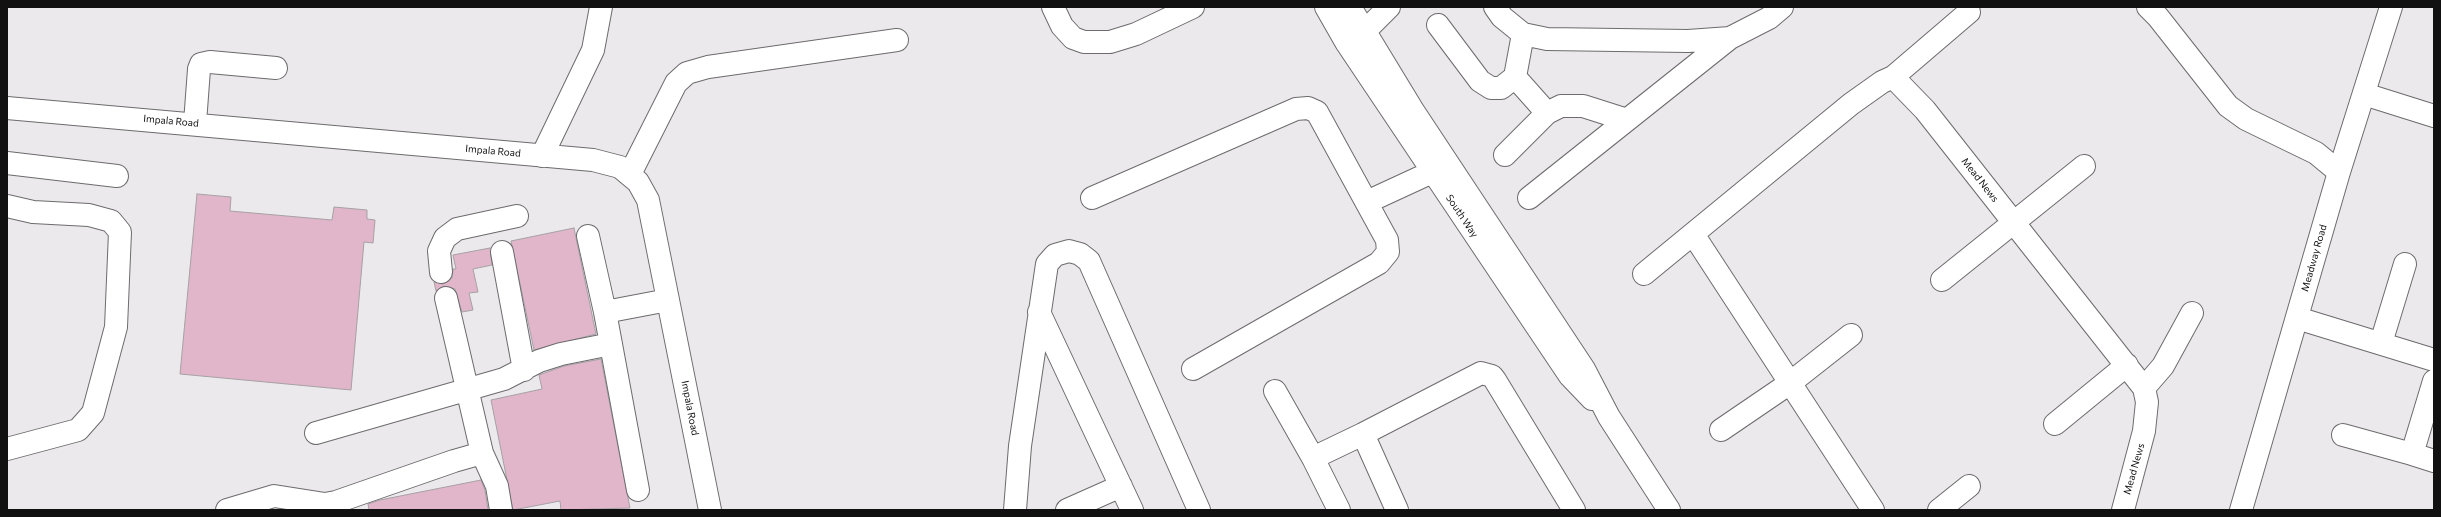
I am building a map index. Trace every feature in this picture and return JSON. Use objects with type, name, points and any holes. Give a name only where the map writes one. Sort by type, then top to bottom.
[{"type":"street","points":[[542,156],[593,50],[601,7]]},
{"type":"street","points":[[1053,7],[1062,26],[1072,38],[1084,42],[1110,42],[1136,34],[1179,10]]},
{"type":"street","name":"South Way","points":[[1326,7],[1346,42],[1441,168]]},
{"type":"street","name":"South Way","points":[[1350,7],[1365,31],[1441,168],[1570,376],[1609,417],[1669,510]]},
{"type":"street","points":[[1346,42],[1365,31],[1389,7]]},
{"type":"street","points":[[1495,7],[1502,17],[1524,34],[1548,39],[1688,41],[1730,38]]},
{"type":"street","points":[[1529,198],[1730,38],[1769,18],[1782,7]]},
{"type":"street","name":"Meadway Road","points":[[2241,510],[2339,172],[2391,7]]},
{"type":"street","points":[[2154,10],[2228,106],[2246,119],[2316,153],[2339,172]]},
{"type":"street","points":[[1644,274],[1851,104],[1882,82],[1893,77],[1969,12]]},
{"type":"street","points":[[1438,24],[1480,81],[1491,88],[1501,88],[1515,77],[1524,34]]},
{"type":"street","points":[[630,174],[676,83],[687,73],[708,66],[897,40]]},
{"type":"street","points":[[195,123],[199,69],[202,64],[210,62],[276,68]]},
{"type":"street","points":[[1515,77],[1548,113]]},
{"type":"street","name":"Mead News","points":[[1893,77],[1925,110],[2144,388],[2147,402],[2144,431],[2123,510]]},
{"type":"street","points":[[2364,94],[2434,116]]},
{"type":"street","points":[[1505,155],[1548,113],[1561,106],[1583,106],[1627,120]]},
{"type":"street","name":"Impala Road","points":[[7,108],[195,123],[593,160],[620,167],[638,182],[648,200],[710,510]]},
{"type":"street","points":[[1092,198],[1296,110],[1308,108],[1317,112],[1387,240],[1388,252],[1379,263],[1192,369]]},
{"type":"street","points":[[7,163],[117,176]]},
{"type":"street","points":[[1942,280],[2013,221],[2084,166]]},
{"type":"street","points":[[1367,202],[1441,168]]},
{"type":"street","points":[[7,206],[33,212],[89,215],[111,221],[120,232],[116,327],[93,413],[78,430],[7,449]]},
{"type":"street","points":[[441,272],[438,251],[445,238],[458,229],[517,216]]},
{"type":"street","points":[[1693,234],[1872,510]]},
{"type":"street","points":[[588,236],[605,312],[638,490]]},
{"type":"street","points":[[1015,510],[1020,446],[1047,264],[1055,255],[1069,251],[1080,254],[1088,261],[1198,509]]},
{"type":"street","points":[[502,252],[524,370]]},
{"type":"street","points":[[2382,343],[2405,264]]},
{"type":"street","points":[[446,298],[482,453],[497,486],[502,510]]},
{"type":"street","points":[[605,312],[668,300]]},
{"type":"street","points":[[1039,312],[1132,510]]},
{"type":"street","points":[[2144,388],[2162,366],[2192,313]]},
{"type":"street","points":[[2297,318],[2434,360]]},
{"type":"street","points":[[1721,430],[1790,383],[1850,335]]},
{"type":"street","points":[[316,433],[504,380],[539,362],[561,354],[611,344]]},
{"type":"street","points":[[2055,424],[2127,365]]},
{"type":"street","points":[[1313,458],[1364,434],[1476,375],[1486,374],[1495,380],[1574,510]]},
{"type":"street","points":[[2412,454],[2434,380]]},
{"type":"street","points":[[1276,391],[1313,458],[1339,510]]},
{"type":"street","points":[[1364,434],[1397,510]]},
{"type":"street","points":[[2343,435],[2434,461]]},
{"type":"street","points":[[227,510],[274,496],[325,504],[336,502],[454,460],[482,453]]},
{"type":"street","points":[[1067,510],[1121,486]]},
{"type":"street","points":[[1939,510],[1969,486]]},
{"type":"building","points":[[197,194],[231,197],[230,211],[332,220],[334,207],[367,210],[367,219],[375,220],[373,243],[364,242],[351,390],[180,374]]},
{"type":"building","points":[[574,228],[596,334],[534,350],[511,241]]},
{"type":"building","points":[[490,248],[492,265],[473,269],[478,292],[469,293],[473,310],[462,312],[455,289],[444,286],[436,291],[434,282],[443,284],[452,278],[453,269],[456,269],[453,255]]},
{"type":"building","points":[[601,359],[630,508],[561,510],[560,501],[513,510],[491,400],[542,389],[539,375],[564,366]]},
{"type":"building","points":[[481,480],[485,490],[488,510],[369,510],[368,504],[380,500]]}]
